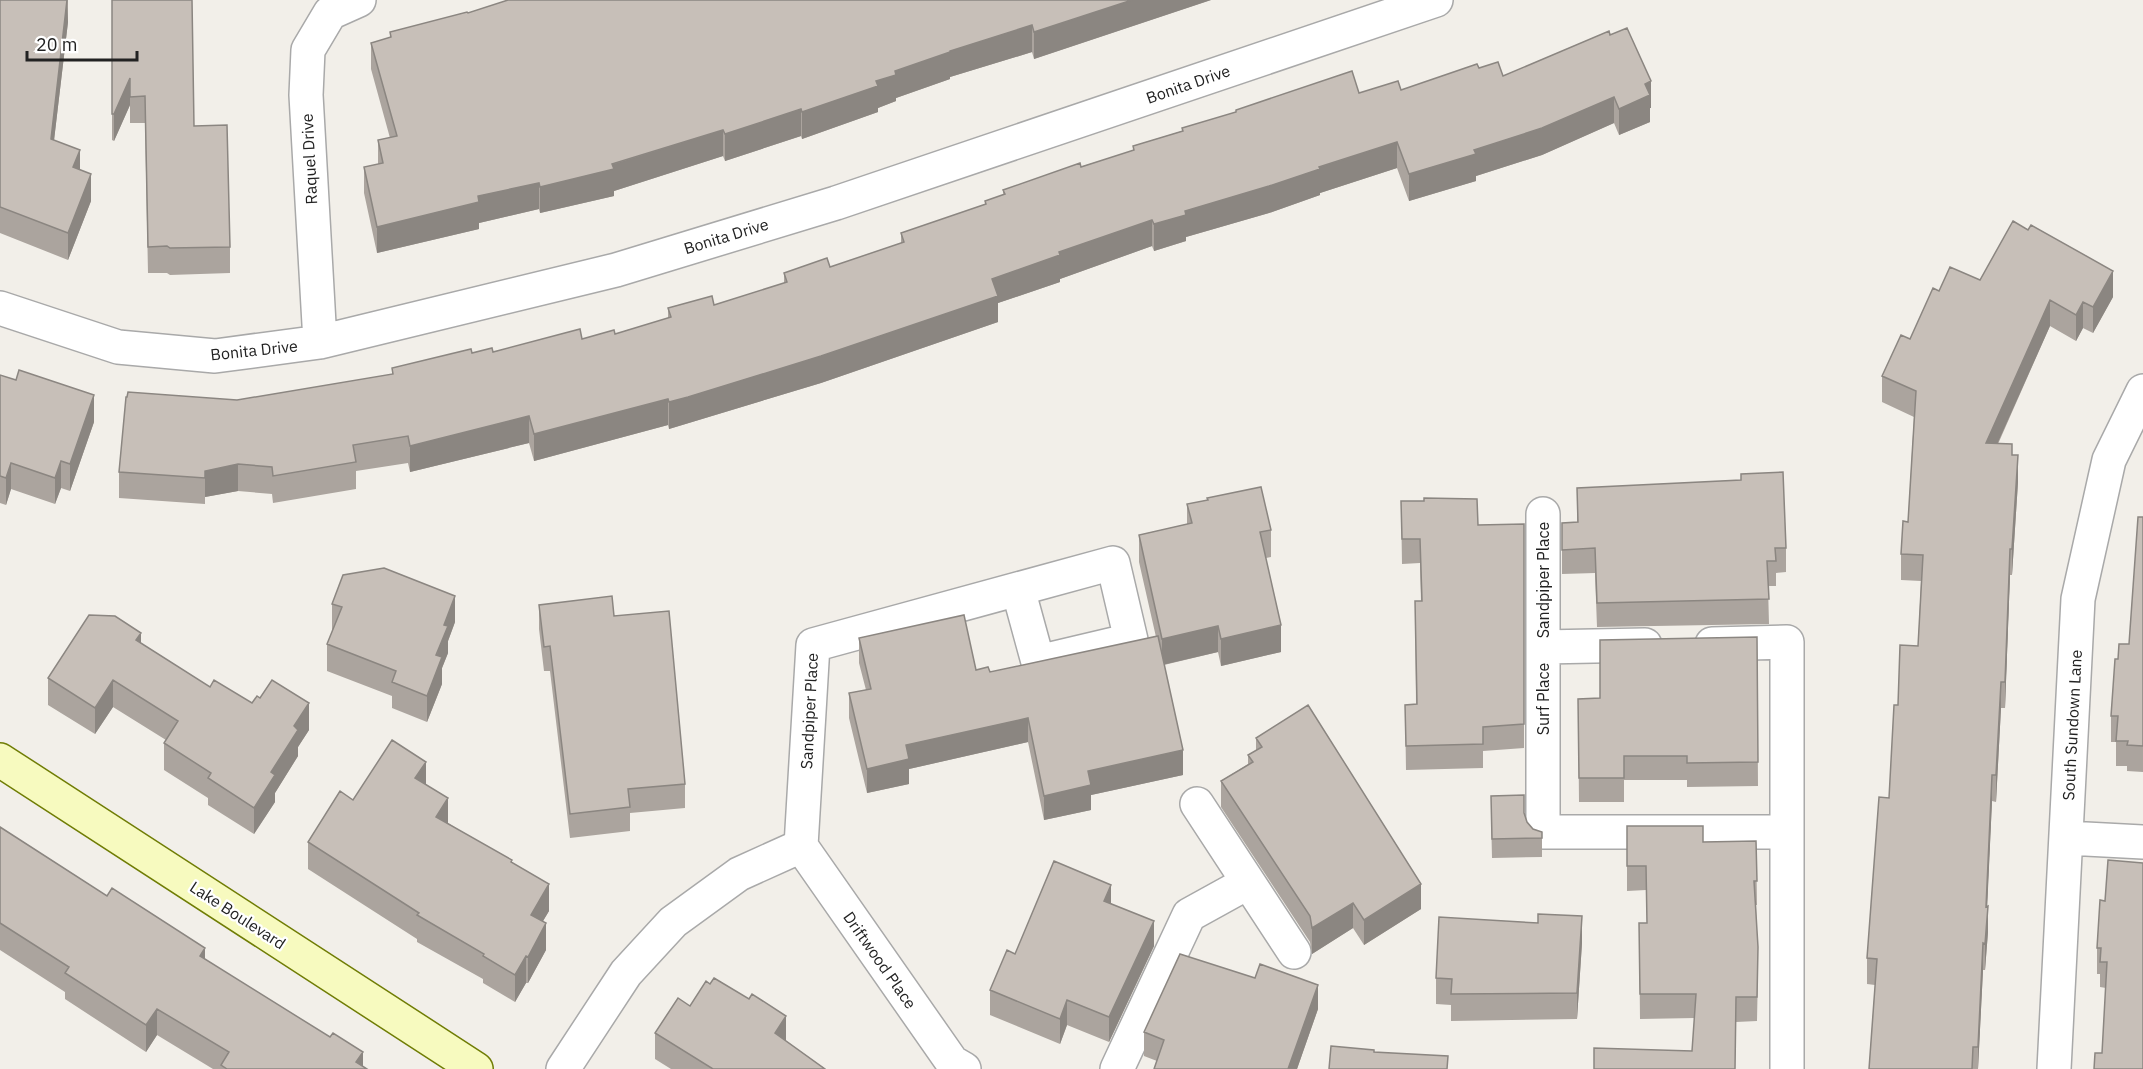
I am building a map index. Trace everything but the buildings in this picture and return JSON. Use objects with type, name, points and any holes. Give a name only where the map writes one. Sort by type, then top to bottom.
[{"type":"main road","name":"Lake Boulevard","points":[[0,760],[476,1069]]},
{"type":"street","name":"Raquel Drive","points":[[320,342],[306,95],[308,50],[330,13],[359,0]]},
{"type":"street","name":"Bonita Drive","points":[[0,308],[118,347],[215,356],[320,342],[616,270],[825,206],[1436,0]]},
{"type":"street","name":"South Sundown Lane","points":[[2054,1069],[2078,599],[2109,460],[2143,391]]},
{"type":"street","name":"Sandpiper Place","points":[[1542,514],[1542,647]]},
{"type":"street","name":"Sandpiper Place","points":[[801,846],[813,645],[1018,589]]},
{"type":"street","name":"Surf Place","points":[[1787,832],[1542,832],[1542,647],[1787,642],[1787,832],[1787,1069]]},
{"type":"street","points":[[1197,804],[1294,952]]},
{"type":"street","points":[[2067,838],[2143,842]]},
{"type":"street","points":[[563,1069],[626,973],[673,922],[739,874],[801,846]]},
{"type":"street","name":"Driftwood Place","points":[[801,846],[952,1062],[964,1069]]},
{"type":"street","points":[[1117,1069],[1189,915],[1247,883]]}]
